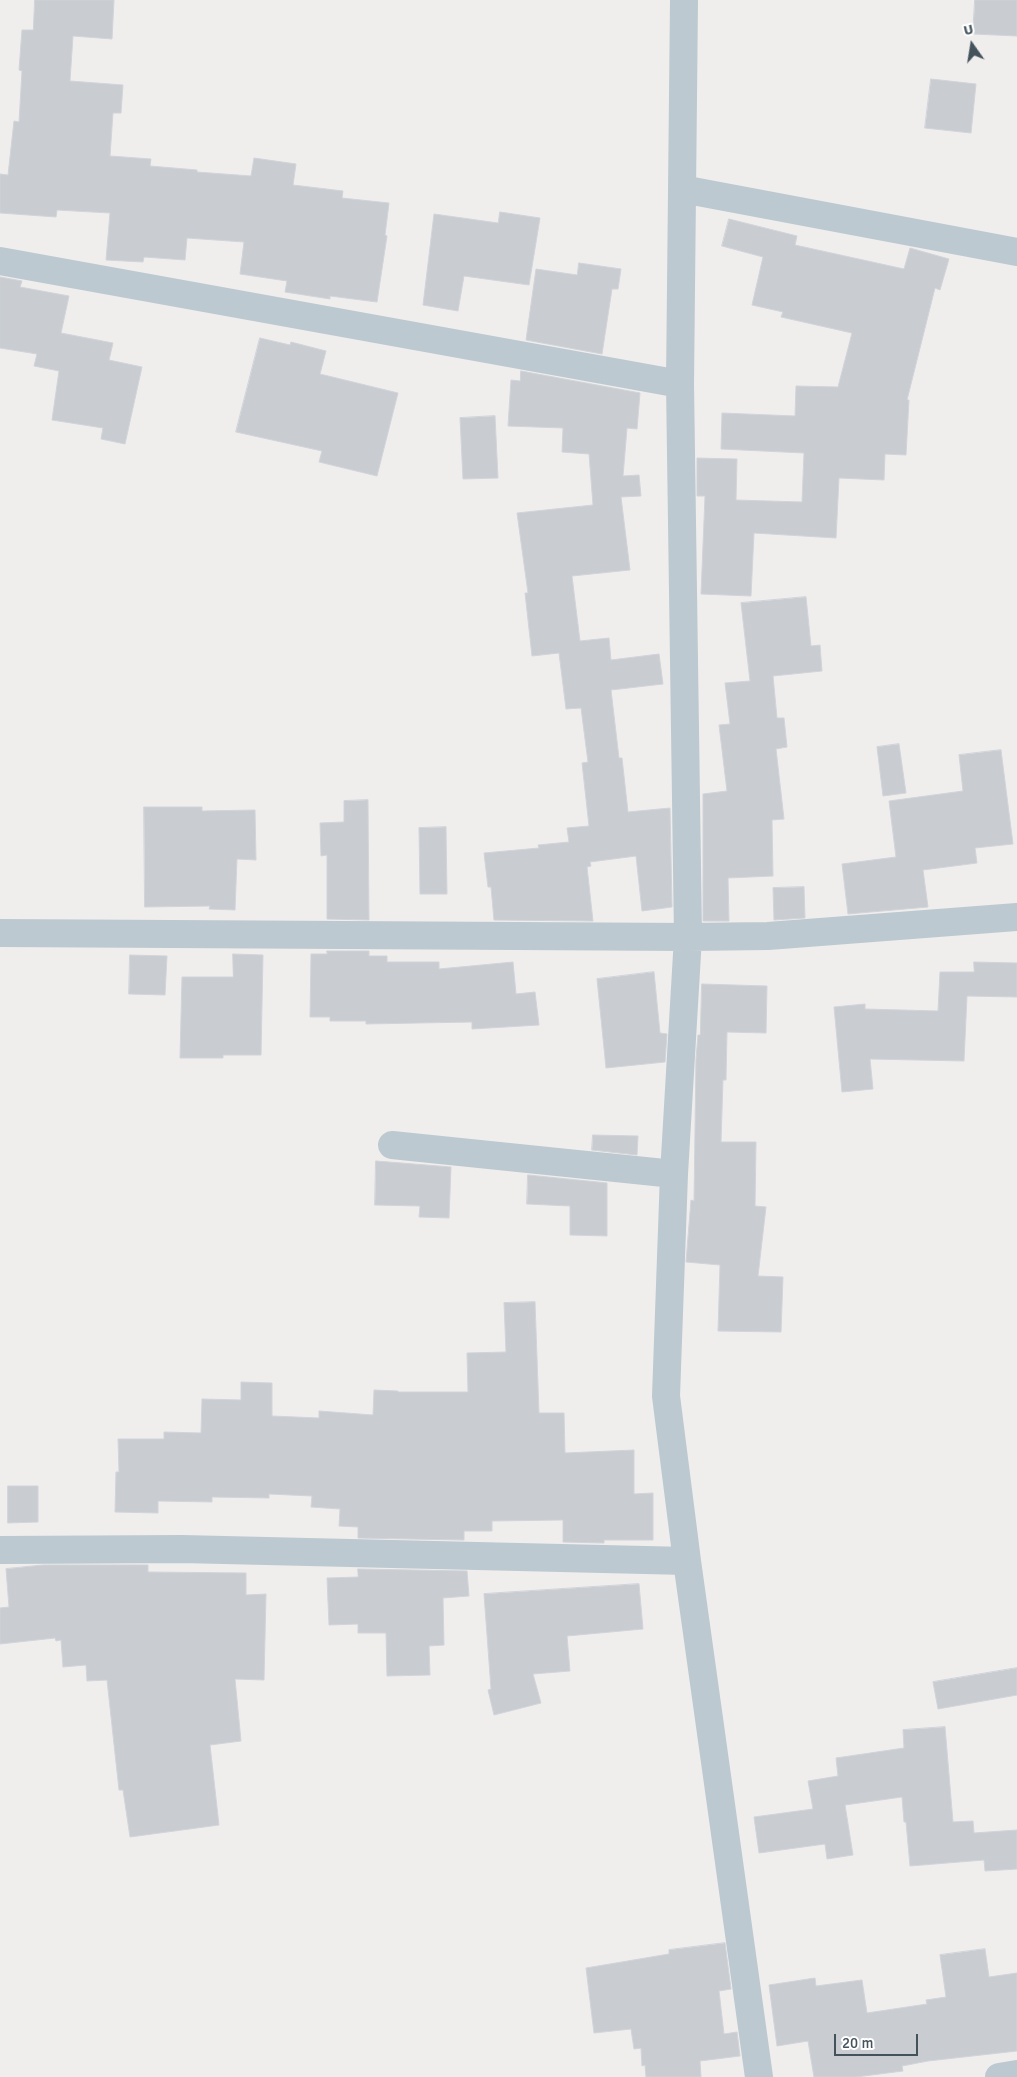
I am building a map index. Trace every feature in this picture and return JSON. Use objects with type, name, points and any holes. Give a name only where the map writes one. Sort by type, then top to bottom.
[{"type":"street","points":[[684,0],[680,384],[688,937],[674,1174],[666,1396],[687,1561],[759,2077]]},
{"type":"street","points":[[682,189],[1017,252]]},
{"type":"street","points":[[0,261],[680,384]]},
{"type":"street","points":[[0,933],[768,936],[1017,917]]},
{"type":"street","points":[[392,1145],[674,1174]]},
{"type":"street","points":[[0,1550],[182,1549],[687,1561]]},
{"type":"street","points":[[999,2077],[1017,2074]]},
{"type":"building","points":[[35,0],[114,0],[112,39],[73,36],[70,81],[123,85],[121,113],[113,113],[110,156],[151,159],[150,166],[251,176],[254,158],[296,164],[293,185],[343,191],[342,198],[389,203],[385,235],[387,236],[377,302],[330,296],[330,299],[285,292],[287,281],[240,274],[244,242],[187,238],[185,260],[144,257],[143,262],[106,260],[110,213],[57,210],[56,217],[0,213],[0,174],[8,175],[14,121],[19,122],[22,71],[19,70],[22,30],[33,30]]},
{"type":"building","points":[[975,0],[1017,0],[1017,36],[973,34]]},
{"type":"building","points":[[931,79],[976,84],[971,133],[925,128]]},
{"type":"building","points":[[500,212],[540,218],[529,285],[464,276],[458,311],[423,305],[434,214],[498,223]]},
{"type":"building","points":[[729,219],[797,236],[795,245],[904,269],[910,248],[949,259],[940,290],[935,288],[907,400],[909,400],[906,455],[885,454],[884,480],[839,478],[836,538],[754,533],[751,596],[701,594],[705,496],[697,496],[697,458],[737,459],[736,500],[802,502],[804,453],[721,449],[722,413],[795,416],[796,386],[838,387],[852,333],[781,317],[783,312],[752,305],[763,257],[722,246]]},
{"type":"building","points":[[579,263],[621,269],[618,289],[612,289],[602,354],[526,340],[536,269],[577,275]]},
{"type":"building","points":[[0,277],[22,281],[20,287],[69,296],[61,333],[113,343],[109,360],[142,367],[125,444],[101,439],[103,428],[52,420],[59,371],[34,366],[37,354],[0,348]]},
{"type":"building","points":[[260,338],[290,345],[291,342],[326,351],[320,374],[398,393],[377,476],[319,462],[322,451],[236,432]]},
{"type":"building","points":[[521,371],[640,393],[637,429],[627,428],[623,476],[639,475],[641,496],[621,497],[630,570],[572,576],[580,641],[609,638],[611,660],[659,654],[663,684],[611,690],[619,758],[622,758],[628,812],[670,808],[672,907],[642,911],[636,856],[590,862],[591,866],[587,867],[593,921],[494,920],[491,887],[488,887],[484,853],[539,848],[538,845],[569,842],[567,828],[589,826],[582,763],[588,762],[581,708],[566,709],[559,653],[532,656],[525,593],[528,593],[517,513],[593,505],[589,454],[562,452],[563,428],[508,426],[511,380],[520,381]]},
{"type":"building","points":[[495,416],[498,478],[463,479],[460,418]]},
{"type":"building","points":[[806,597],[811,646],[820,645],[822,671],[773,676],[777,718],[784,718],[787,747],[776,749],[784,819],[772,820],[773,876],[728,878],[729,921],[703,921],[703,794],[727,791],[719,725],[730,724],[725,683],[750,681],[741,603]]},
{"type":"building","points":[[899,744],[906,793],[883,796],[877,747]]},
{"type":"building","points":[[1001,750],[1013,844],[975,848],[977,863],[923,870],[928,907],[848,914],[842,864],[896,857],[889,801],[963,791],[959,755]]},
{"type":"building","points":[[368,800],[369,920],[327,919],[327,855],[321,856],[320,823],[344,822],[344,801]]},
{"type":"building","points":[[144,807],[202,807],[202,811],[255,810],[256,860],[237,859],[235,910],[209,909],[210,906],[145,907]]},
{"type":"building","points":[[446,827],[447,894],[420,894],[419,828]]},
{"type":"building","points":[[804,887],[805,918],[774,920],[773,888]]},
{"type":"building","points":[[327,951],[369,951],[369,956],[387,956],[387,962],[439,962],[439,969],[513,962],[516,994],[535,992],[539,1025],[472,1029],[472,1022],[366,1024],[366,1021],[330,1021],[330,1017],[310,1017],[311,954],[327,954]]},
{"type":"building","points":[[233,954],[263,955],[261,1055],[223,1055],[223,1058],[180,1058],[182,977],[233,977]]},
{"type":"building","points":[[130,955],[167,956],[165,995],[129,994]]},
{"type":"building","points":[[974,962],[1017,963],[1017,997],[967,996],[964,1061],[870,1059],[873,1089],[842,1092],[834,1007],[865,1004],[865,1009],[938,1011],[940,972],[974,972]]},
{"type":"building","points":[[654,972],[660,1033],[667,1034],[665,1062],[606,1068],[597,979]]},
{"type":"building","points":[[702,984],[767,986],[766,1033],[727,1032],[726,1080],[723,1080],[721,1142],[756,1142],[755,1206],[766,1207],[758,1276],[783,1277],[781,1332],[718,1331],[720,1265],[686,1262],[691,1200],[694,1201],[696,1059],[698,1035],[700,1035]]},
{"type":"building","points":[[593,1135],[638,1136],[637,1155],[592,1150]]},
{"type":"building","points":[[376,1161],[451,1167],[449,1218],[419,1217],[420,1206],[375,1205]]},
{"type":"building","points":[[528,1175],[607,1183],[607,1236],[570,1235],[570,1206],[527,1204]]},
{"type":"building","points":[[535,1302],[539,1413],[564,1413],[565,1453],[634,1450],[634,1494],[653,1493],[653,1540],[604,1540],[604,1543],[563,1542],[563,1520],[492,1521],[492,1531],[464,1531],[464,1540],[358,1538],[358,1527],[339,1526],[340,1509],[311,1507],[312,1496],[269,1494],[269,1498],[212,1497],[212,1502],[158,1501],[158,1513],[115,1512],[116,1472],[119,1472],[118,1439],[164,1439],[164,1432],[201,1433],[202,1399],[241,1400],[241,1382],[272,1383],[272,1416],[319,1418],[319,1411],[373,1415],[374,1390],[468,1392],[467,1353],[506,1352],[504,1303]]},
{"type":"building","points":[[8,1486],[38,1486],[38,1522],[8,1523]]},
{"type":"building","points":[[43,1565],[148,1565],[148,1572],[246,1573],[246,1595],[266,1594],[264,1680],[235,1679],[241,1741],[210,1745],[219,1825],[130,1837],[123,1790],[119,1790],[107,1680],[87,1681],[86,1665],[63,1667],[61,1640],[56,1641],[55,1638],[0,1644],[0,1608],[9,1607],[6,1569]]},
{"type":"building","points":[[358,1569],[467,1571],[469,1596],[443,1598],[444,1645],[429,1646],[430,1675],[387,1676],[386,1633],[358,1633],[358,1624],[329,1625],[327,1578],[358,1577]]},
{"type":"building","points":[[639,1584],[643,1629],[567,1636],[570,1671],[533,1674],[541,1703],[494,1715],[488,1690],[491,1689],[484,1594]]},
{"type":"building","points":[[1017,1668],[1017,1695],[938,1709],[933,1682]]},
{"type":"building","points":[[945,1727],[953,1822],[973,1821],[974,1833],[1017,1830],[1017,1869],[985,1871],[984,1860],[910,1866],[902,1797],[845,1805],[853,1855],[827,1859],[825,1844],[759,1853],[754,1817],[813,1809],[808,1781],[838,1776],[836,1758],[904,1748],[903,1730]]},
{"type":"building","points":[[725,1943],[731,1989],[719,1991],[724,2034],[737,2032],[740,2056],[700,2061],[701,2077],[646,2077],[645,2065],[642,2066],[641,2048],[634,2049],[631,2029],[594,2033],[586,1968],[669,1954],[669,1950]]},
{"type":"building","points":[[985,1949],[989,1977],[1017,1973],[1017,2051],[928,2061],[902,2066],[903,2071],[856,2077],[814,2077],[808,2041],[777,2046],[769,1985],[815,1978],[816,1986],[862,1980],[867,2013],[927,2004],[926,2000],[946,1997],[940,1955]]}]
